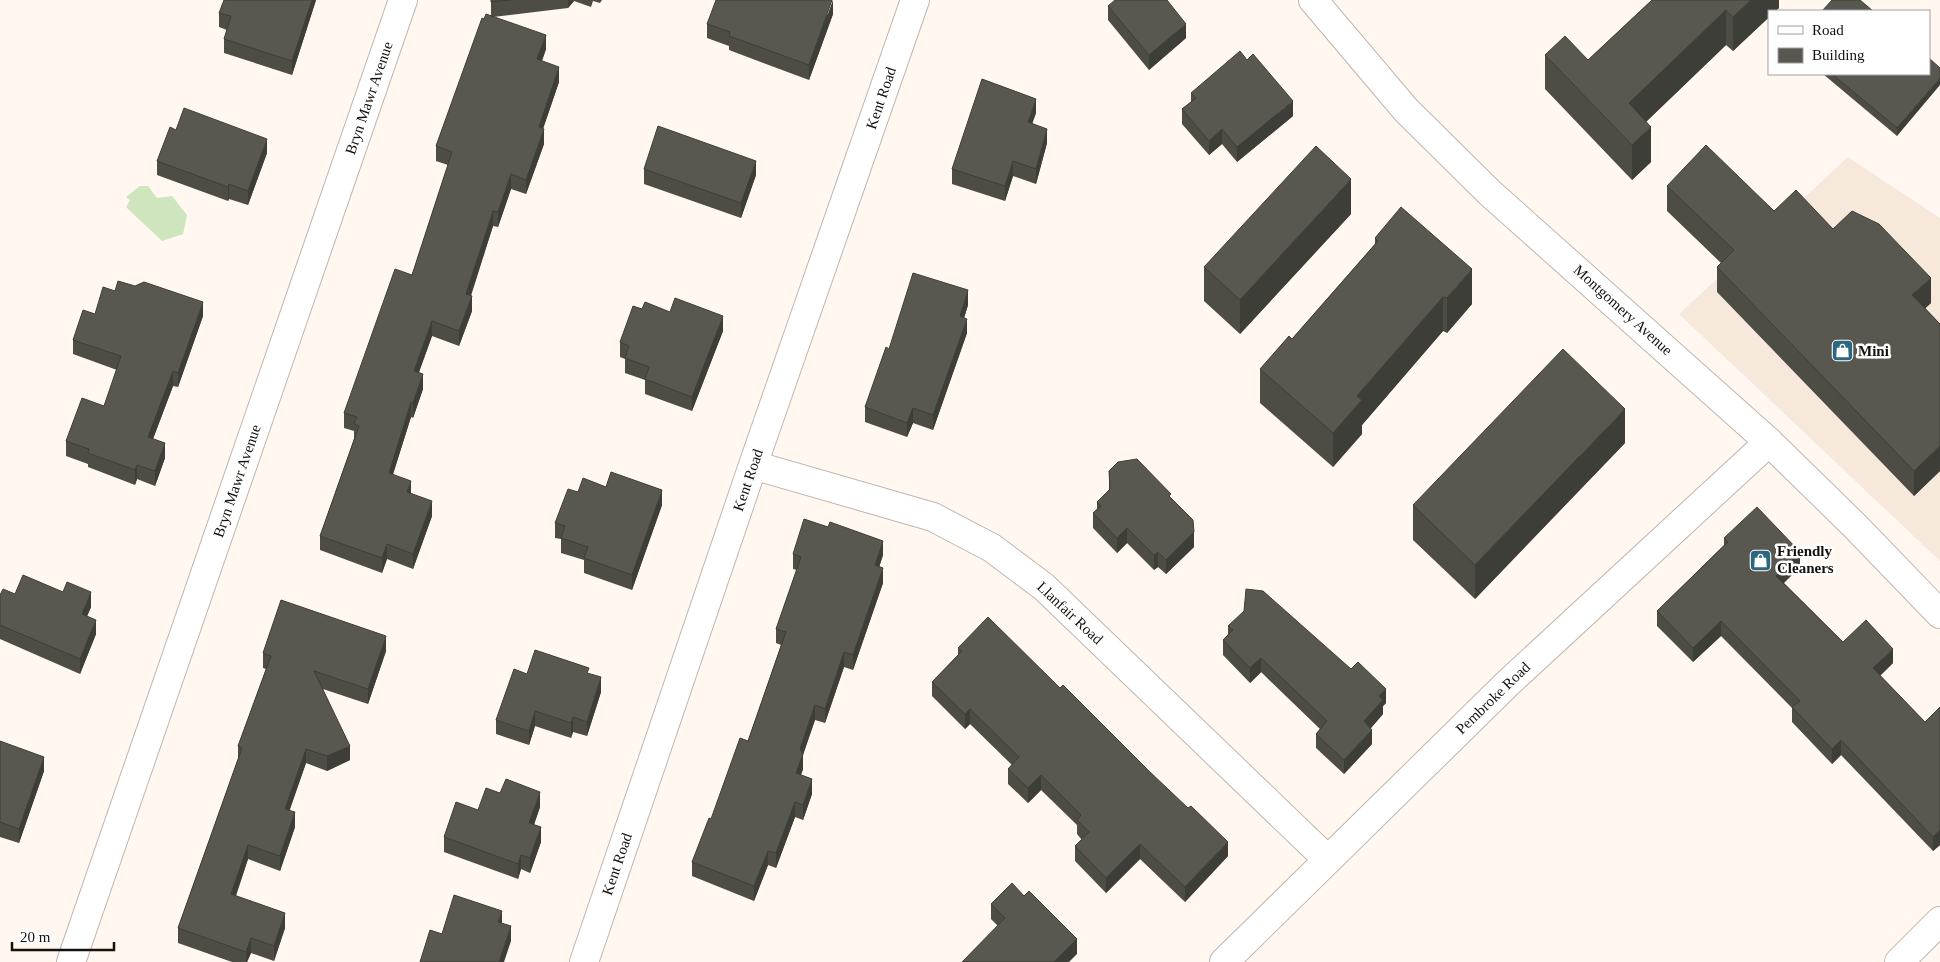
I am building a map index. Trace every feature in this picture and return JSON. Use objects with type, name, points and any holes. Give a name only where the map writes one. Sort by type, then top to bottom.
[{"type":"street","name":"Bryn Mawr Avenue","points":[[71,962],[403,0]]},
{"type":"street","name":"Kent Road","points":[[584,962],[753,465],[915,0]]},
{"type":"street","name":"Montgomery Avenue","points":[[1313,0],[1406,110],[1490,192],[1769,442],[1855,526],[1940,614]]},
{"type":"street","name":"Pembroke Road","points":[[1224,962],[1508,683],[1769,442]]},
{"type":"street","name":"Llanfair Road","points":[[753,465],[933,517],[992,548],[1044,587],[1327,859]]},
{"type":"street","points":[[1898,962],[1940,921]]},
{"type":"shaded area","points":[[1848,157],[1940,218],[1940,561],[1679,314]]},
{"type":"shaded area","points":[[140,186],[148,186],[157,198],[172,196],[187,215],[183,234],[162,241],[126,207],[130,200],[126,197]]},
{"type":"building","points":[[224,0],[312,0],[292,61],[224,39],[231,16],[219,13]]},
{"type":"building","points":[[491,0],[510,0],[491,2]]},
{"type":"building","points":[[716,0],[832,0],[809,65],[729,36],[730,32],[707,24]]},
{"type":"building","points":[[1115,0],[1167,0],[1186,24],[1149,55],[1108,6]]},
{"type":"building","points":[[1652,0],[1751,0],[1733,17],[1726,10],[1629,103],[1651,127],[1632,145],[1545,55],[1565,36],[1588,60]]},
{"type":"building","points":[[1832,0],[1860,0],[1872,10],[1823,10]]},
{"type":"building","points":[[486,14],[546,35],[537,59],[559,67],[539,127],[544,129],[526,180],[511,174],[498,212],[493,211],[466,294],[472,296],[459,331],[432,321],[414,371],[423,374],[413,403],[411,402],[389,473],[411,481],[407,492],[432,501],[413,554],[387,544],[382,558],[320,536],[359,426],[354,424],[357,417],[344,413],[395,269],[412,275],[452,152],[436,146],[482,18],[484,19]]},
{"type":"building","points":[[1240,51],[1247,60],[1253,54],[1293,101],[1237,147],[1222,129],[1209,141],[1182,109],[1196,98],[1191,93]]},
{"type":"building","points":[[1930,59],[1940,68],[1940,78],[1897,128],[1833,75],[1930,75]]},
{"type":"building","points":[[982,79],[1036,99],[1028,122],[1047,129],[1036,169],[1013,161],[1005,186],[952,169]]},
{"type":"building","points":[[184,108],[267,139],[248,191],[229,184],[228,187],[157,161],[170,127],[176,130]]},
{"type":"building","points":[[658,126],[756,161],[741,203],[644,169]]},
{"type":"building","name":"Mini","points":[[1706,145],[1774,211],[1796,190],[1833,229],[1852,211],[1879,224],[1931,278],[1912,295],[1940,324],[1940,446],[1914,471],[1717,267],[1734,250],[1667,186]]},
{"type":"building","points":[[1316,146],[1351,179],[1240,300],[1204,267]]},
{"type":"building","points":[[1401,207],[1472,269],[1447,298],[1443,297],[1357,396],[1362,400],[1333,433],[1260,369],[1289,336],[1292,339],[1378,241],[1375,238]]},
{"type":"building","points":[[913,273],[968,290],[960,316],[967,319],[933,415],[913,408],[907,423],[865,407],[886,347],[889,349]]},
{"type":"building","points":[[118,281],[135,286],[144,282],[203,302],[178,373],[173,371],[148,437],[165,443],[155,471],[137,465],[135,470],[88,453],[89,449],[66,441],[82,398],[104,406],[121,356],[73,340],[83,310],[95,314],[103,287],[115,291]]},
{"type":"building","points":[[675,298],[723,316],[692,397],[645,379],[649,367],[625,358],[629,346],[620,342],[633,306],[642,309],[645,302],[670,312]]},
{"type":"building","points":[[1563,349],[1625,409],[1475,565],[1413,505]]},
{"type":"building","points":[[1137,459],[1193,520],[1194,532],[1166,560],[1158,552],[1154,555],[1127,528],[1117,538],[1093,513],[1101,506],[1097,502],[1110,489],[1109,471],[1118,462]]},
{"type":"building","points":[[611,472],[662,490],[632,575],[584,558],[588,547],[561,538],[565,526],[555,523],[568,489],[578,492],[583,478],[606,487]]},
{"type":"building","points":[[1757,507],[1800,552],[1776,576],[1843,642],[1866,620],[1893,649],[1873,668],[1925,722],[1940,707],[1940,830],[1933,837],[1841,740],[1832,749],[1792,707],[1800,701],[1721,621],[1693,648],[1657,611],[1728,542],[1724,538]]},
{"type":"building","points":[[804,519],[828,527],[830,522],[883,541],[875,565],[883,568],[853,655],[844,652],[825,709],[815,705],[800,749],[803,754],[796,773],[812,779],[803,805],[795,802],[776,853],[768,851],[754,886],[692,862],[709,818],[711,819],[740,738],[748,741],[786,632],[776,629],[801,557],[793,554]]},
{"type":"building","points":[[23,575],[63,592],[67,582],[91,592],[82,614],[96,620],[80,659],[0,625],[0,595],[3,589],[15,594]]},
{"type":"building","points":[[1246,589],[1263,591],[1351,669],[1358,662],[1386,689],[1379,696],[1383,700],[1364,721],[1372,730],[1344,760],[1316,734],[1327,721],[1261,658],[1250,668],[1223,640],[1233,630],[1228,626],[1244,611]]},
{"type":"building","points":[[281,600],[386,636],[368,689],[314,671],[350,746],[327,756],[306,749],[285,809],[295,812],[280,856],[248,845],[231,894],[285,913],[274,946],[251,938],[246,952],[178,928],[242,748],[238,746],[271,656],[263,653]]},
{"type":"building","points":[[988,617],[1060,688],[1063,685],[1188,808],[1191,806],[1228,842],[1185,887],[1140,844],[1106,878],[1075,846],[1089,832],[1077,820],[1081,815],[1041,775],[1028,788],[1008,769],[1019,757],[970,709],[965,714],[932,682],[962,651],[958,648]]},
{"type":"building","points":[[535,650],[589,668],[587,673],[601,677],[587,722],[573,717],[571,723],[535,711],[529,731],[496,720],[514,669],[527,674]]},
{"type":"building","points":[[0,741],[44,757],[19,829],[0,822]]},
{"type":"building","points":[[506,779],[540,792],[529,823],[541,827],[530,858],[521,855],[518,864],[444,837],[456,802],[478,810],[486,788],[500,793]]},
{"type":"building","points":[[1012,883],[1024,896],[1029,891],[1077,939],[1054,962],[962,962],[1005,918],[991,904]]},
{"type":"building","points":[[454,895],[502,911],[498,922],[511,926],[499,962],[420,962],[430,930],[442,934]]},
{"type":"place","name":"Mini","points":[[1842,351]]},
{"type":"place","name":"Friendly Cleaners","points":[[1761,560]]}]
